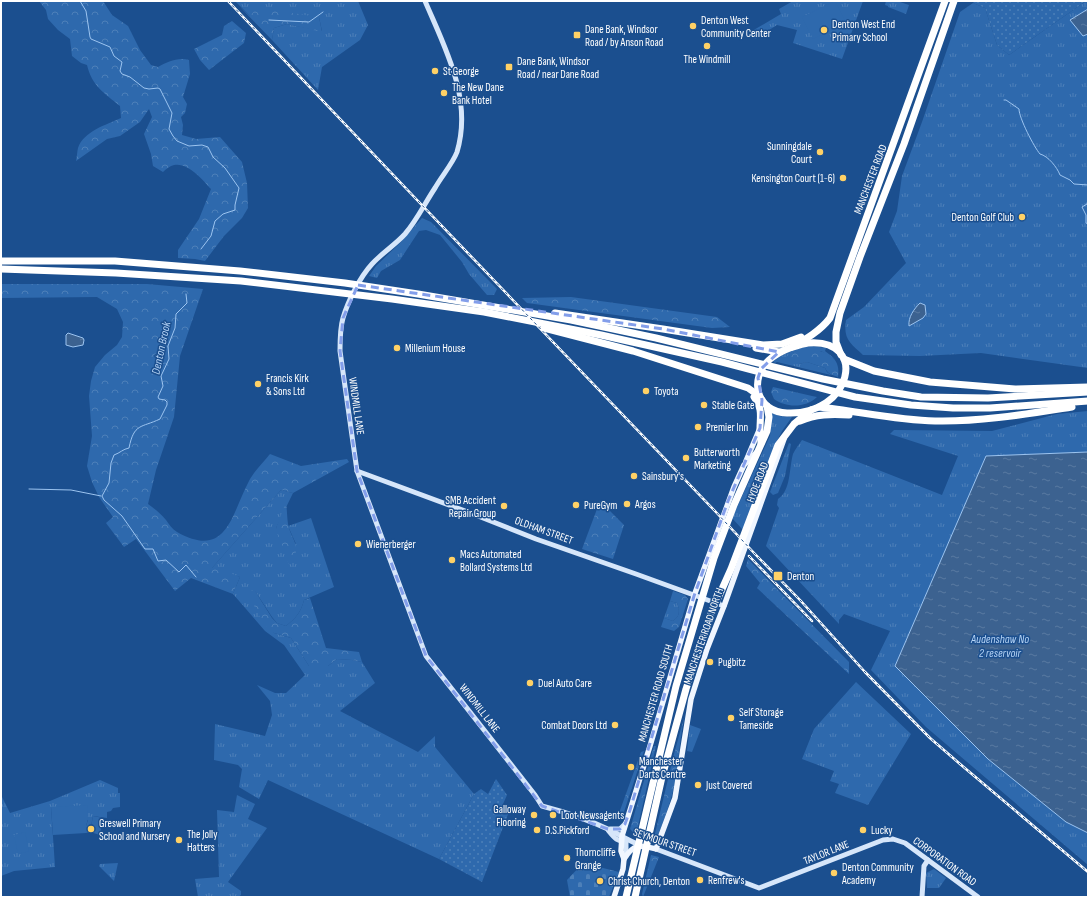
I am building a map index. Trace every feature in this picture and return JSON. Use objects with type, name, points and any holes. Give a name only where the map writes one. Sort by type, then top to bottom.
[{"type":"highway","name":"MANCHESTER ROAD","points":[[792,346],[809,337],[824,326],[830,318],[896,140],[945,1]]},
{"type":"highway","name":"MANCHESTER ROAD","points":[[842,357],[836,342],[840,313],[924,89],[954,1]]},
{"type":"highway","points":[[896,140],[902,137],[913,108],[924,89]]},
{"type":"highway","points":[[1,261],[115,261],[240,271],[352,284],[529,312],[656,338],[823,379],[883,391],[921,396],[988,398],[1088,392]]},
{"type":"highway","points":[[1,269],[116,273],[241,282],[392,299],[484,312],[602,335],[722,362],[855,397],[897,403],[953,408],[1088,403]]},
{"type":"highway","points":[[768,348],[795,340],[817,328],[825,321],[835,298],[840,291]]},
{"type":"highway","points":[[484,312],[633,351],[737,385],[755,393],[766,406],[784,413],[811,410],[819,407],[832,398],[841,388],[845,378],[846,372],[842,357]]},
{"type":"highway","points":[[529,312],[565,314],[725,340],[768,348],[779,352]]},
{"type":"highway","points":[[762,400],[757,385],[761,369],[779,352],[792,346],[808,343],[822,343],[832,347],[842,357],[854,364],[874,371],[930,382],[1015,389],[1088,387]]},
{"type":"highway","points":[[626,897],[676,686],[714,558],[731,503],[760,447],[760,428],[762,416],[759,403],[747,390]]},
{"type":"highway","points":[[819,407],[935,421],[979,419],[1088,403]]},
{"type":"highway","name":"HYDE ROAD","points":[[760,447],[767,432],[769,417],[766,406]]},
{"type":"highway","points":[[635,897],[662,777],[686,689],[710,616],[755,512],[777,448],[794,424],[811,410]]},
{"type":"highway","points":[[794,424],[816,416],[828,414],[888,416]]},
{"type":"main road","points":[[744,465],[760,428]]},
{"type":"main road","name":"HYDE ROAD","points":[[708,556],[731,503],[744,465],[760,447]]},
{"type":"main road","name":"HYDE ROAD","points":[[736,570],[755,512]]},
{"type":"main road","name":"MANCHESTER ROAD SOUTH","points":[[623,839],[625,824],[694,596],[708,556]]},
{"type":"main road","name":"MANCHESTER ROAD NORTH","points":[[654,849],[675,798],[691,699],[706,649],[724,606],[736,570]]},
{"type":"main road","points":[[623,839],[621,851],[625,857]]},
{"type":"main road","points":[[614,897],[622,874],[625,857],[636,846]]},
{"type":"main road","name":"SEYMOUR STREET","points":[[636,846],[654,849]]},
{"type":"street","name":"WINDMILL LANE","points":[[425,1],[446,52],[459,89],[462,122],[460,138],[456,153],[417,218],[405,234],[371,264],[362,277],[343,318],[340,351],[357,471],[426,656],[542,806]]},
{"type":"street","name":"OLDHAM STREET","points":[[357,471],[724,606]]},
{"type":"street","name":"SEYMOUR STREET","points":[[542,806],[608,829],[636,846]]},
{"type":"street","points":[[608,829],[618,829],[625,824]]},
{"type":"street","name":"TAYLOR LANE","points":[[759,888],[816,867],[878,841],[888,839],[900,841]]},
{"type":"street","name":"CORPORATION ROAD","points":[[900,841],[978,897]]},
{"type":"street","name":"SEYMOUR STREET","points":[[654,849],[759,888]]},
{"type":"street","points":[[922,897],[924,866],[928,860]]},
{"type":"highlighted area","points":[[358,285],[663,329],[779,352],[761,369],[758,378],[762,400],[760,428],[728,501],[694,596],[625,824],[620,829],[608,829],[542,806],[426,656],[357,471],[340,351],[343,318]]},
{"type":"green space","points":[[39,1],[103,1],[112,15],[128,26],[140,50],[151,65],[158,67],[177,60],[189,60],[190,74],[183,97],[187,104],[185,113],[181,117],[183,125],[182,135],[196,139],[220,137],[242,162],[247,183],[248,208],[242,218],[224,236],[205,261],[178,258],[178,250],[199,219],[211,189],[195,172],[185,166],[174,165],[163,172],[153,166],[151,154],[144,134],[152,117],[149,109],[140,122],[120,136],[107,139],[76,161],[78,148],[85,137],[96,129],[121,118],[120,106],[95,84],[87,65],[81,63],[72,56],[70,39],[58,30],[48,19],[46,10]]},
{"type":"green space","points":[[235,1],[358,1],[368,25],[360,40],[322,67],[318,90],[272,40],[274,28],[287,24],[322,31],[319,17],[250,16]]},
{"type":"green space","name":"Denton West End Primary School","points":[[793,1],[863,1],[842,59],[793,43],[797,30],[777,25],[755,39],[752,31],[781,14],[779,9]]},
{"type":"green space","points":[[835,1],[846,23],[813,39],[802,17]]},
{"type":"green space","points":[[886,1],[897,1],[909,5],[906,14],[888,7],[885,5]]},
{"type":"green space","points":[[975,1],[1086,1],[1009,55],[997,45],[985,8],[973,3]]},
{"type":"green space","points":[[1088,1],[1088,9],[1070,20],[1083,36],[1088,34],[1088,368],[981,353],[920,356],[863,355],[848,340],[845,326],[846,320],[864,307],[906,263],[889,232],[897,211],[902,176],[960,12],[973,3],[985,8],[997,45],[1009,55]]},
{"type":"green space","points":[[240,7],[250,16],[257,8],[319,17],[322,32],[287,24],[274,28],[272,40]]},
{"type":"green space","points":[[232,21],[246,33],[244,43],[209,70],[200,60],[194,49],[222,35],[224,26]]},
{"type":"green space","points":[[422,218],[431,222],[497,289],[494,295],[487,295],[469,274],[462,262],[440,235],[426,230],[419,231],[400,260],[381,271],[377,278],[369,276],[376,266],[400,243]]},
{"type":"green space","points":[[1,284],[147,284],[203,289],[180,356],[174,417],[156,470],[148,504],[177,532],[194,539],[207,541],[217,537],[225,530],[251,477],[270,454],[301,466],[347,459],[349,462],[293,493],[281,490],[212,568],[240,577],[233,594],[191,578],[175,591],[136,539],[124,547],[106,523],[113,517],[99,497],[87,466],[92,436],[89,396],[91,381],[95,367],[105,355],[117,345],[122,337],[123,322],[117,309],[97,297],[1,298]]},
{"type":"green space","points":[[571,297],[717,317],[730,327],[712,328],[527,303],[522,298]]},
{"type":"green space","points":[[812,346],[826,348],[825,351],[835,359],[821,351],[793,352],[799,364],[807,362],[825,368],[831,375],[777,362],[775,363],[773,361],[791,351]]},
{"type":"green space","points":[[814,350],[825,353],[833,358],[838,366],[838,377],[829,373],[825,368],[807,362],[789,364],[787,361],[786,357],[789,354],[799,351]]},
{"type":"green space","points":[[773,387],[817,397],[802,405],[796,406],[784,404],[774,399],[771,392]]},
{"type":"green space","points":[[1088,411],[1088,452],[986,456],[895,666],[988,759],[1066,822],[1088,833],[1088,865],[926,727],[871,670],[890,631],[844,614],[839,620],[839,624],[766,546],[779,508],[777,505],[778,499],[785,491],[789,479],[793,454],[802,440],[942,495],[958,456],[890,434],[894,430],[992,431],[1057,414]]},
{"type":"green space","points":[[770,412],[779,416],[792,417],[777,441],[743,530],[732,518],[770,436]]},
{"type":"green space","points":[[789,443],[791,444],[785,476],[778,493],[773,495],[770,492]]},
{"type":"green space","points":[[281,490],[293,493],[276,528],[296,544],[288,526],[311,518],[334,587],[304,600],[298,614],[286,626],[277,623],[255,591],[274,633],[291,638],[309,666],[328,666],[337,659],[362,662],[375,683],[340,711],[418,752],[435,736],[435,747],[474,794],[439,859],[268,780],[259,799],[239,787],[242,769],[238,765],[214,760],[215,724],[265,736],[272,715],[270,701],[257,685],[275,693],[286,693],[305,675],[284,645],[265,631],[233,594],[240,577],[211,569]]},
{"type":"green space","points":[[600,501],[624,525],[613,559],[582,549]]},
{"type":"green space","points":[[286,502],[288,524],[296,548],[296,553],[289,565],[276,528]]},
{"type":"green space","points":[[748,559],[849,662],[849,674],[757,588],[760,583],[746,566]]},
{"type":"green space","points":[[249,590],[255,591],[272,618],[277,623],[286,626],[298,614],[304,600],[310,598],[326,648],[359,652],[362,662],[337,659],[328,666],[317,670],[309,666],[291,638],[274,633],[264,625],[247,592]]},
{"type":"green space","points":[[673,591],[685,595],[688,599],[679,627],[674,631],[661,627],[664,618],[673,621],[678,615],[679,611],[677,603],[670,601]]},
{"type":"green space","points":[[670,601],[677,603],[679,608],[679,613],[673,621],[664,618]]},
{"type":"green space","points":[[856,682],[911,734],[868,805],[835,793],[839,784],[830,781],[834,771],[802,759],[814,729]]},
{"type":"green space","points":[[685,714],[673,791],[656,841],[653,842],[674,754]]},
{"type":"green space","points":[[690,725],[701,729],[692,752],[687,751]]},
{"type":"green space","points":[[654,746],[656,746],[636,835],[630,829]]},
{"type":"green space","points":[[644,751],[621,821],[618,816],[641,752]]},
{"type":"green space","points":[[496,779],[507,795],[503,804],[510,809],[482,882],[439,859],[474,794],[481,789],[488,794]]},
{"type":"green space","points":[[100,780],[118,788],[118,793],[120,793],[120,807],[113,808],[111,811],[107,812],[107,818],[93,816],[90,832],[86,833],[88,820],[51,807],[55,867],[14,871],[1,876],[1,795],[10,813],[50,801]]},
{"type":"green space","points":[[237,795],[255,804],[248,819],[267,828],[228,882],[241,891],[241,895],[238,897],[198,897],[195,879],[219,877],[217,810],[234,812]]},
{"type":"green space","points":[[87,805],[88,819],[86,833],[53,835],[51,807]]},
{"type":"green space","points":[[93,816],[103,818],[100,835],[90,832]]},
{"type":"green space","points":[[25,832],[29,851],[18,854],[14,835]]},
{"type":"green space","points":[[651,855],[659,857],[643,897],[642,894]]},
{"type":"green space","points":[[118,863],[114,881],[99,866],[100,864]]},
{"type":"green space","points":[[583,863],[619,872],[609,897],[570,897],[567,880]]},
{"type":"green space","points":[[934,869],[946,878],[939,888],[927,888],[926,873]]},
{"type":"water","points":[[1088,9],[1088,34],[1083,36],[1070,20]]},
{"type":"water","points":[[920,303],[925,305],[926,314],[923,318],[909,326],[909,319]]},
{"type":"water","points":[[68,333],[83,338],[83,345],[73,347],[66,345],[66,335]]},
{"type":"water","name":"Audenshaw No 2 reservoir","points":[[1088,452],[1088,833],[1066,822],[988,759],[895,666],[986,456]]},
{"type":"waterway","name":"Denton Brook","points":[[80,1],[86,11],[91,39],[110,47],[114,56],[122,62],[120,71],[122,74],[130,77],[144,88],[160,89],[172,113],[169,129],[177,141],[189,146],[202,145],[208,147],[213,157],[225,168],[239,188],[235,210],[223,214],[215,221],[211,236],[201,249]]},
{"type":"waterway","points":[[269,20],[309,22],[323,12]]},
{"type":"waterway","points":[[1004,100],[1019,109],[1024,125],[1037,150],[1040,154],[1052,162],[1060,175],[1070,180],[1074,184],[1088,185]]},
{"type":"waterway","points":[[1088,199],[1087,204],[1082,207],[1086,215],[1086,223],[1088,224]]},
{"type":"waterway","name":"Denton Brook","points":[[186,294],[187,303],[176,314],[175,328],[168,346],[169,359],[161,376],[163,386],[158,397],[159,399],[165,400],[167,405],[160,419],[136,430],[133,434],[129,448],[114,455],[111,463],[109,483],[102,496],[104,500],[122,516],[145,549],[153,549],[158,561],[166,560],[179,572],[186,565],[196,577]]},
{"type":"waterway","points":[[29,489],[71,490],[101,496]]},
{"type":"railway","points":[[228,1],[800,600],[865,672],[930,738],[1088,872]]},
{"type":"railway","points":[[749,556],[812,621]]},
{"type":"place","name":"Denton West Community Center","points":[[693,26]]},
{"type":"place","name":"Denton West End Primary School","points":[[824,30]]},
{"type":"place","name":"Dane Bank, Windsor Road / by Anson Road","points":[[577,35]]},
{"type":"place","name":"The Windmill","points":[[707,46]]},
{"type":"place","name":"Dane Bank, Windsor Road / near Dane Road","points":[[509,67]]},
{"type":"place","name":"St George","points":[[435,71]]},
{"type":"place","name":"The New Dane Bank Hotel","points":[[444,93]]},
{"type":"place","name":"Sunningdale Court","points":[[820,152]]},
{"type":"place","name":"Kensington Court (1-6)","points":[[843,178]]},
{"type":"place","name":"Denton Golf Club","points":[[1022,217]]},
{"type":"place","name":"Millenium House","points":[[397,348]]},
{"type":"place","name":"Francis Kirk & Sons Ltd","points":[[258,384]]},
{"type":"place","name":"Toyota","points":[[646,391]]},
{"type":"place","name":"Stable Gate","points":[[704,405]]},
{"type":"place","name":"Premier Inn","points":[[698,427]]},
{"type":"place","name":"Butterworth Marketing","points":[[686,458]]},
{"type":"place","name":"Sainsbury's","points":[[634,476]]},
{"type":"place","name":"Argos","points":[[627,504]]},
{"type":"place","name":"PureGym","points":[[576,505]]},
{"type":"place","name":"SMB Accident Repair Group","points":[[504,506]]},
{"type":"place","name":"Wienerberger","points":[[358,544]]},
{"type":"place","name":"Macs Automated Bollard Systems Ltd","points":[[452,560]]},
{"type":"place","name":"Denton","points":[[778,576]]},
{"type":"place","name":"Pugbitz","points":[[710,662]]},
{"type":"place","name":"Duel Auto Care","points":[[530,683]]},
{"type":"place","name":"Self Storage Tameside","points":[[731,718]]},
{"type":"place","name":"Combat Doors Ltd","points":[[615,725]]},
{"type":"place","name":"Manchester Darts Centre","points":[[631,767]]},
{"type":"place","name":"Just Covered","points":[[698,785]]},
{"type":"place","name":"Galloway Flooring","points":[[534,815]]},
{"type":"place","name":"Loot Newsagents","points":[[553,815]]},
{"type":"place","name":"Greswell Primary School and Nursery","points":[[91,829]]},
{"type":"place","name":"D.S.Pickford","points":[[537,830]]},
{"type":"place","name":"Lucky","points":[[863,830]]},
{"type":"place","name":"The Jolly Hatters","points":[[179,840]]},
{"type":"place","name":"Thorncliffe Grange","points":[[567,858]]},
{"type":"place","name":"Denton Community Academy","points":[[834,873]]},
{"type":"place","name":"Renfrew's","points":[[700,880]]},
{"type":"place","name":"Christ Church, Denton","points":[[600,881]]}]
